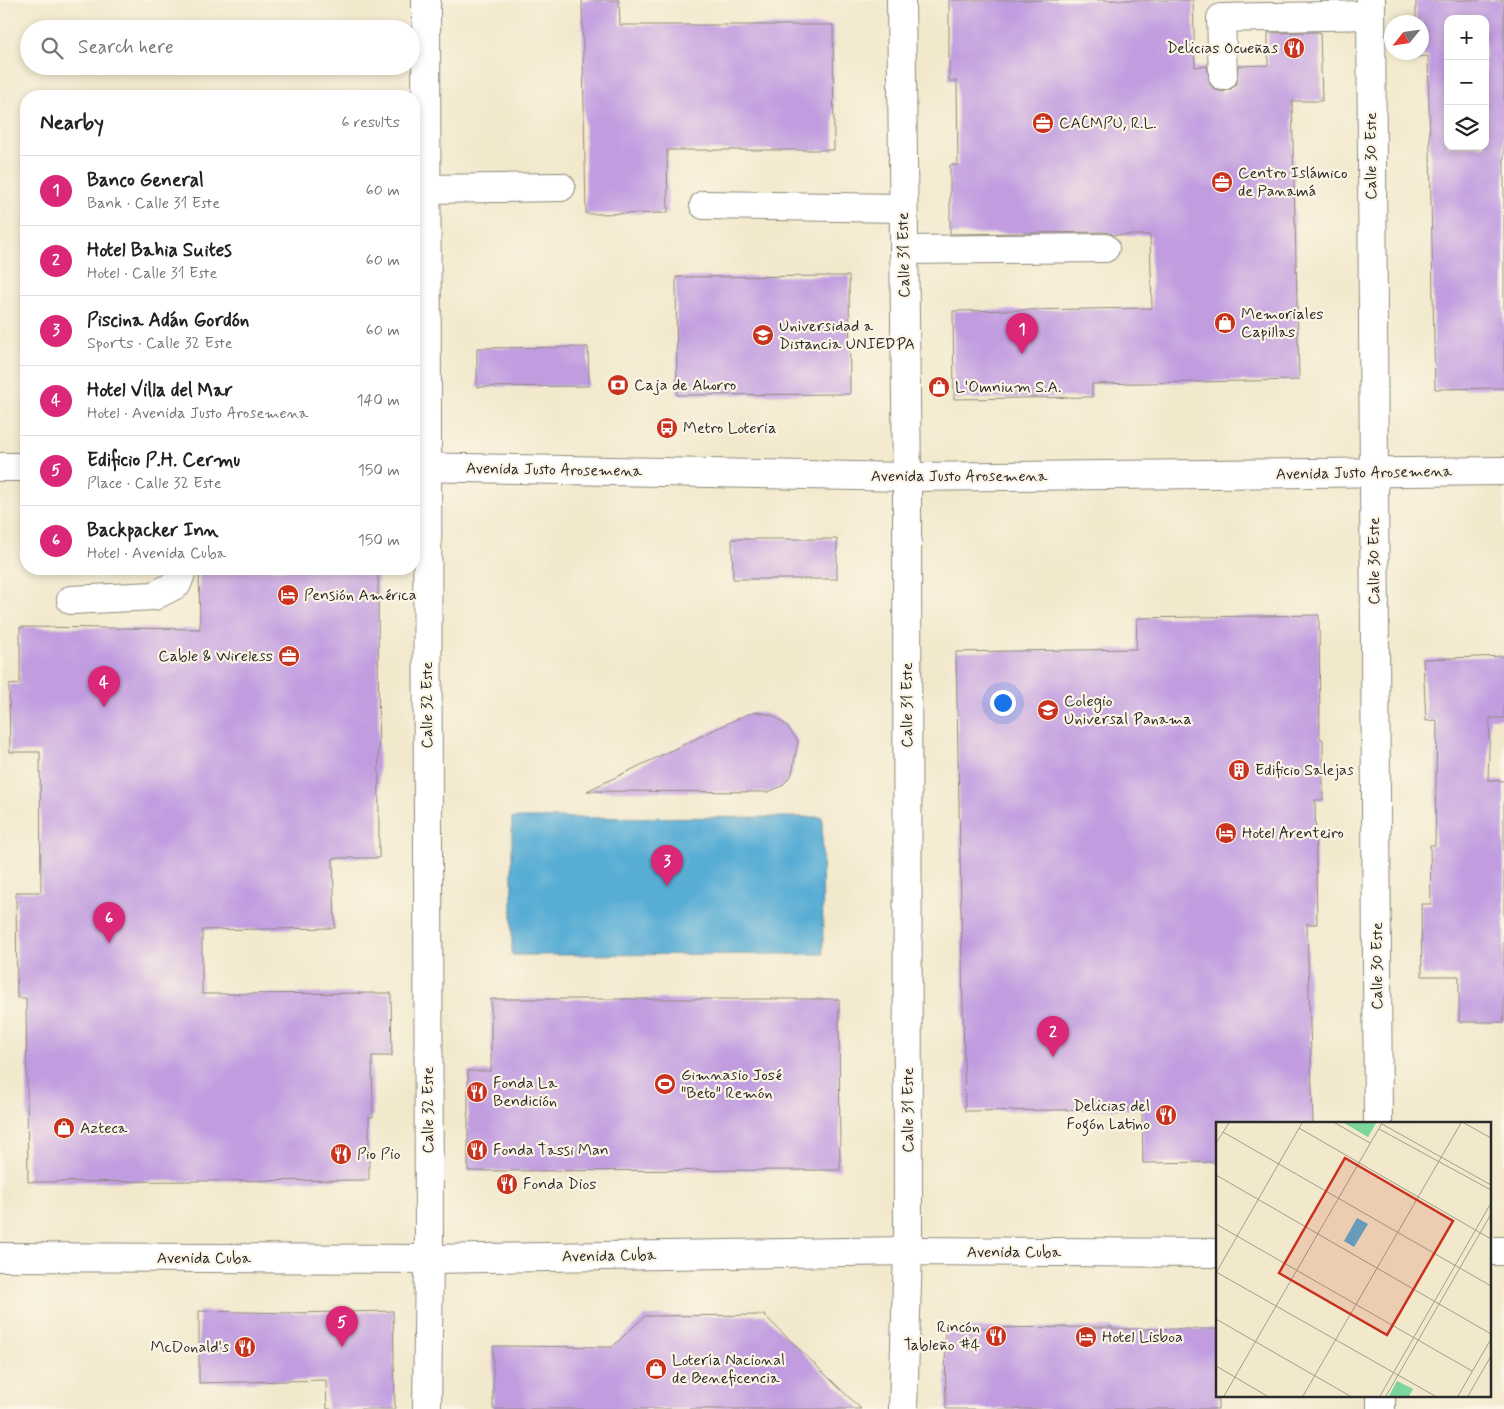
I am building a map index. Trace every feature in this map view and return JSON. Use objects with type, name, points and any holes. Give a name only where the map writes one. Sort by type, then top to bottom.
[{"type":"street","name":"Calle 32 Este","points":[[426,0],[426,189],[420,467],[429,1259],[427,1409]]},
{"type":"street","name":"Calle 31 Este","points":[[901,0],[907,477],[908,1251],[903,1409]]},
{"type":"street","points":[[1223,76],[1222,18],[1371,7]]},
{"type":"street","name":"Calle 30 Este","points":[[1371,7],[1378,1122]]},
{"type":"street","points":[[426,189],[561,187]]},
{"type":"street","points":[[704,205],[904,208]]},
{"type":"street","points":[[904,250],[1105,248]]},
{"type":"street","points":[[0,467],[20,467]]},
{"type":"street","name":"Avenida Justo Arosemena","points":[[420,467],[907,477],[1504,471]]},
{"type":"street","points":[[71,600],[154,596],[177,584],[181,575]]},
{"type":"street","name":"Avenida Cuba","points":[[0,1257],[429,1259],[908,1251],[1216,1253]]},
{"type":"street","points":[[1380,1396],[1381,1409]]},
{"type":"water","points":[[822,817],[823,954],[512,955],[512,818]]},
{"type":"building","points":[[582,0],[619,0],[620,25],[833,25],[834,150],[667,150],[668,213],[586,214]]},
{"type":"building","points":[[949,0],[1193,0],[1195,67],[1207,66],[1210,84],[1215,90],[1223,92],[1237,84],[1238,66],[1268,65],[1268,33],[1320,32],[1322,101],[1292,101],[1299,380],[1092,384],[1092,397],[954,399],[953,311],[1152,308],[1150,235],[1114,235],[1105,232],[950,234],[950,165],[958,165],[957,81],[949,81]]},
{"type":"building","points":[[1416,0],[1504,0],[1504,388],[1435,389],[1428,60],[1429,15],[1416,15]]},
{"type":"building","name":"Universidad a Distancia UNIEDPA","points":[[849,276],[850,394],[677,395],[676,277]]},
{"type":"building","points":[[588,347],[589,386],[477,387],[477,348]]},
{"type":"building","points":[[732,539],[837,539],[837,579],[733,579]]},
{"type":"building","points":[[199,575],[378,575],[379,858],[333,858],[335,928],[202,930],[202,994],[391,993],[392,1056],[372,1056],[373,1117],[369,1117],[369,1180],[28,1182],[26,998],[17,998],[16,892],[41,892],[40,752],[10,752],[9,685],[20,684],[20,627],[200,629]]},
{"type":"building","points":[[1319,615],[1320,739],[1323,739],[1323,800],[1315,800],[1317,924],[1307,924],[1313,1122],[1216,1122],[1216,1162],[1143,1163],[1142,1109],[965,1111],[956,652],[1136,649],[1137,618]]},
{"type":"building","points":[[1504,656],[1504,718],[1490,718],[1488,780],[1504,781],[1504,1022],[1459,1022],[1459,976],[1422,976],[1421,904],[1431,904],[1430,845],[1435,845],[1437,720],[1426,721],[1423,659]]},
{"type":"building","points":[[757,712],[772,715],[786,725],[798,741],[792,774],[782,786],[768,792],[587,791],[745,715]]},
{"type":"building","name":"Gimnasio José \"Beto\" Remón","points":[[491,999],[839,999],[840,1170],[468,1171],[468,1071],[491,1071]]},
{"type":"building","points":[[199,1311],[290,1313],[393,1311],[395,1409],[327,1409],[326,1380],[199,1383]]},
{"type":"building","name":"Lotería Nacional de Beneficencia","points":[[764,1315],[861,1409],[493,1409],[493,1346],[612,1347],[645,1316]]},
{"type":"building","points":[[1112,1327],[1112,1329],[1216,1329],[1216,1396],[1218,1396],[1218,1409],[946,1409],[945,1328]]},
{"type":"place","name":"Delicias Ocueñas","points":[[1294,48]]},
{"type":"place","name":"CACMPU, R.L.","points":[[1043,123]]},
{"type":"place","name":"Centro Islámico de Panamá","points":[[1222,182]]},
{"type":"place","name":"Memoriales Capillas","points":[[1225,323]]},
{"type":"place","name":"Universidad a Distancia UNIEDPA","points":[[763,335]]},
{"type":"place","name":"Banco General","points":[[1022,354]]},
{"type":"place","name":"Caja de Ahorro","points":[[618,385]]},
{"type":"place","name":"L'Omnium S.A.","points":[[939,387]]},
{"type":"place","name":"Metro Loteria","points":[[667,428]]},
{"type":"place","name":"Pensión América","points":[[288,595]]},
{"type":"place","name":"Cable & Wireless","points":[[289,656]]},
{"type":"place","name":"Hotel Villa del Mar","points":[[104,707]]},
{"type":"place","name":"Colegio Universal Panama","points":[[1048,710]]},
{"type":"place","name":"Edificio Salejas","points":[[1239,770]]},
{"type":"place","name":"Hotel Arenteiro","points":[[1226,833]]},
{"type":"place","name":"Piscina Adán Gordón","points":[[667,886]]},
{"type":"place","name":"Backpacker Inn","points":[[109,943]]},
{"type":"place","name":"Hotel Bahia Suites","points":[[1053,1057]]},
{"type":"place","name":"Gimnasio José \"Beto\" Remón","points":[[665,1084]]},
{"type":"place","name":"Fonda La Bendición","points":[[477,1092]]},
{"type":"place","name":"Delicias del Fogón Latino","points":[[1166,1115]]},
{"type":"place","name":"Azteca","points":[[64,1128]]},
{"type":"place","name":"Fonda Tassi Man","points":[[477,1150]]},
{"type":"place","name":"Pio Pio","points":[[341,1154]]},
{"type":"place","name":"Fonda Dios","points":[[507,1184]]},
{"type":"place","name":"Rincón Tableño #4","points":[[996,1336]]},
{"type":"place","name":"Hotel Lisboa","points":[[1086,1337]]},
{"type":"place","name":"McDonald's","points":[[245,1347]]},
{"type":"place","name":"Edificio P.H. Cermu","points":[[342,1347]]},
{"type":"place","name":"Lotería Nacional de Beneficencia","points":[[656,1369]]}]
